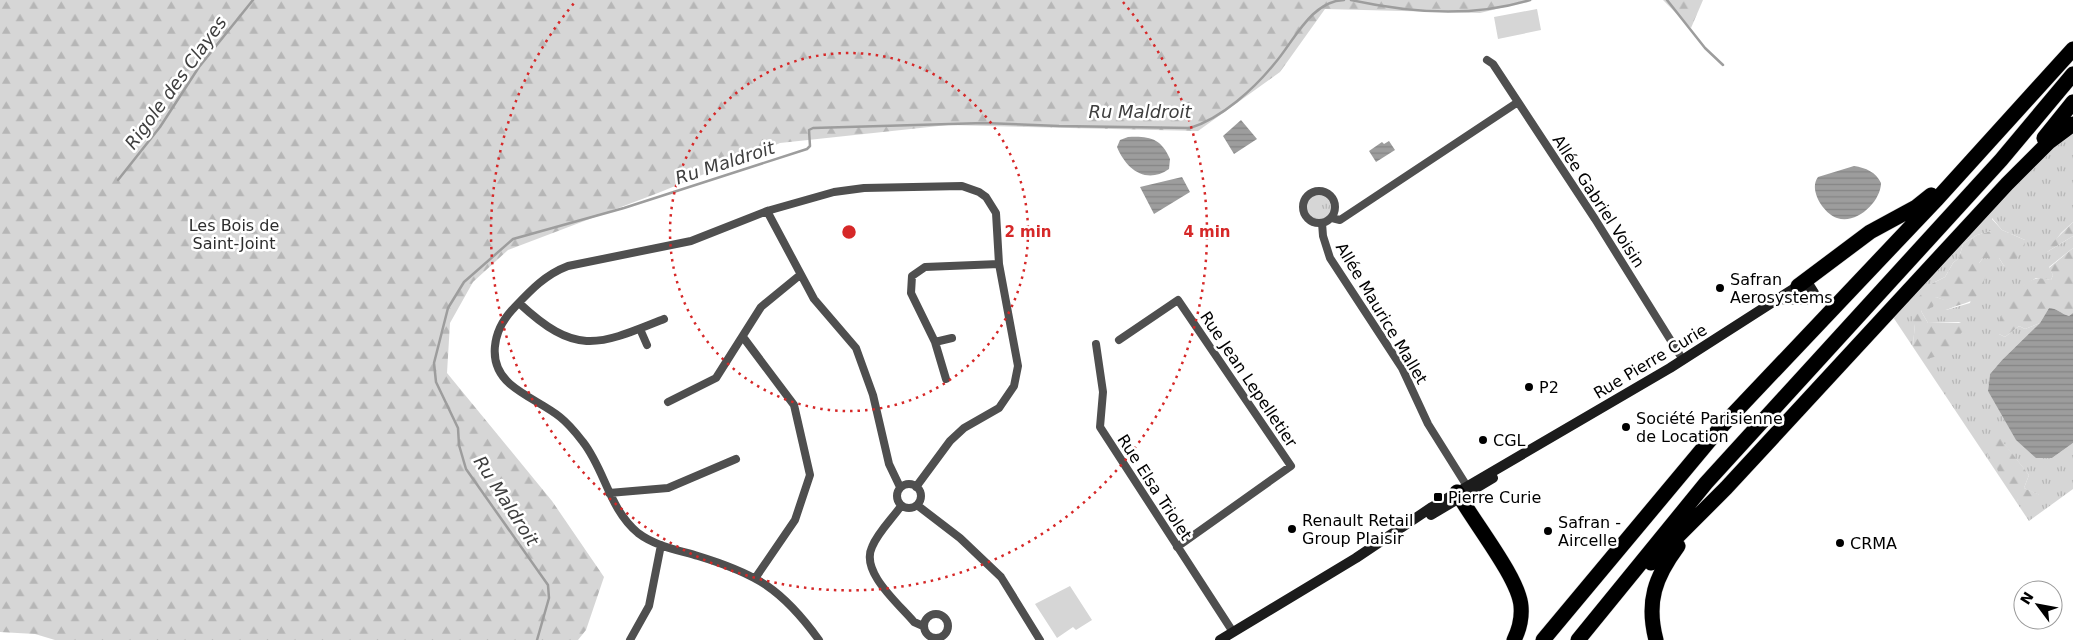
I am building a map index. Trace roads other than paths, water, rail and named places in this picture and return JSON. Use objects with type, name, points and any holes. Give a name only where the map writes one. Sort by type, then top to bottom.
[{"type":"highway","points":[[1543,640],[1720,428],[1964,170],[2073,49]]},
{"type":"highway","points":[[1578,640],[1706,483],[1995,168],[2073,74]]},
{"type":"highway","points":[[2007,184],[2016,170],[2073,102]]},
{"type":"highway","points":[[1578,640],[1726,488],[2007,184],[2049,142],[2073,124]]},
{"type":"highway","points":[[1798,286],[1870,232],[1916,207],[1951,176],[1964,170]]},
{"type":"highway","points":[[1656,640],[1650,608],[1658,578],[1678,545],[1726,488]]},
{"type":"highway","points":[[1464,493],[1514,584],[1522,606],[1519,630],[1514,640]]},
{"type":"street","name":"Allée Gabriel Voisin","points":[[1487,60],[1493,64],[1595,219],[1683,360]]},
{"type":"street","points":[[1332,218],[1336,208],[1332,197],[1322,191],[1310,193],[1303,205],[1304,214],[1312,222],[1322,223],[1332,218],[1340,220],[1518,102]]},
{"type":"street","points":[[819,640],[799,613],[777,592],[756,577],[730,566],[661,545],[639,533],[624,519],[587,447],[570,425],[510,384],[497,365],[494,345],[501,323],[540,281],[553,272],[568,266],[692,241],[767,211],[834,192],[864,188],[971,188],[986,196],[996,213],[999,264],[1018,366],[1014,386],[999,408],[964,428],[950,441],[916,487]]},
{"type":"street","points":[[767,211],[814,299],[856,348],[873,395],[889,464],[900,487]]},
{"type":"street","name":"Allée Maurice Mallet","points":[[1322,223],[1323,236],[1330,258],[1402,368],[1428,424],[1464,493]]},
{"type":"street","points":[[946,379],[935,342],[911,293],[912,276],[925,267],[999,264]]},
{"type":"street","points":[[668,402],[716,378],[744,337],[761,307],[800,275]]},
{"type":"street","points":[[1779,299],[1810,300],[1814,293],[1810,285],[1798,286]]},
{"type":"street","name":"Rue Pierre Curie","points":[[1220,640],[1464,493],[1536,447],[1683,360],[1798,286]]},
{"type":"street","name":"Rue Jean Lepelletier","points":[[1119,340],[1178,300],[1291,466],[1177,546]]},
{"type":"street","points":[[519,303],[542,324],[562,335],[584,341],[616,338],[664,319]]},
{"type":"street","points":[[640,329],[647,344]]},
{"type":"street","points":[[744,337],[794,405],[810,475],[795,520],[756,577]]},
{"type":"street","points":[[935,342],[952,338]]},
{"type":"street","name":"Rue Elsa Triolet","points":[[1096,344],[1103,392],[1100,427],[1233,632]]},
{"type":"street","points":[[609,493],[668,488],[736,459]]},
{"type":"street","points":[[906,484],[916,487],[921,494],[917,506],[907,509],[901,506],[896,497],[900,487],[906,484]]},
{"type":"street","points":[[901,506],[872,546],[868,560],[872,572],[914,622],[923,626]]},
{"type":"street","points":[[917,506],[975,551],[1001,577],[1040,640]]},
{"type":"street","points":[[630,640],[649,606],[661,545]]},
{"type":"waterway","name":"Rigole des Clayes","points":[[118,180],[160,127],[199,67],[253,0]]},
{"type":"waterway","name":"Ru Maldroit","points":[[537,640],[549,598],[548,585],[466,469],[459,445],[458,428],[436,382],[434,363],[448,308],[464,282],[513,239],[624,208],[807,149],[810,146],[809,130],[813,128],[984,123],[1190,128],[1214,117],[1237,102],[1267,73],[1313,15],[1322,7],[1332,2],[1344,0]]},
{"type":"waterway","name":"Ru Maldroit","points":[[1351,0],[1396,8],[1441,12],[1486,9],[1530,0]]},
{"type":"waterway","name":"Ru Maldroit","points":[[1667,0],[1705,48],[1723,65]]},
{"type":"place","name":"Safran Aerosystems","points":[[1720,288]]},
{"type":"place","name":"P2","points":[[1529,387]]},
{"type":"place","name":"Société Parisienne de Location","points":[[1626,427]]},
{"type":"place","name":"CGL","points":[[1483,440]]},
{"type":"place","name":"Pierre Curie","points":[[1438,497]]},
{"type":"place","name":"Renault Retail Group Plaisir","points":[[1292,529]]},
{"type":"place","name":"Safran - Aircelle","points":[[1548,531]]},
{"type":"place","name":"CRMA","points":[[1840,543]]},
{"type":"park label","name":"Les Bois de Saint-Joint","points":[[234,234]]}]
